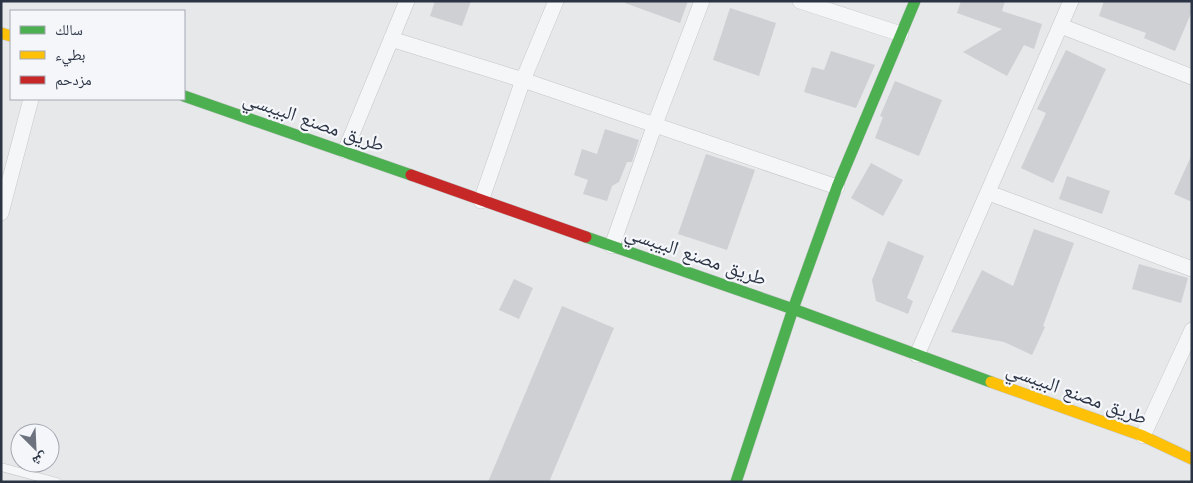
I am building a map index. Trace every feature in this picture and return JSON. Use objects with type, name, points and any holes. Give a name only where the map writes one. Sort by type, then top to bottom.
[{"type":"main road","points":[[736,482],[793,309],[837,187],[915,1]]},
{"type":"main road","name":"طريق مصنع البيبسي","points":[[185,96],[793,309],[917,356],[1143,436],[1192,459]]},
{"type":"street","points":[[345,151],[407,1]]},
{"type":"street","points":[[481,201],[523,80],[556,1]]},
{"type":"street","points":[[612,246],[655,124],[702,1]]},
{"type":"street","points":[[800,1],[901,34]]},
{"type":"street","points":[[917,356],[1071,1]]},
{"type":"street","points":[[1061,26],[1192,77]]},
{"type":"street","points":[[391,39],[523,80],[837,187]]},
{"type":"street","points":[[1,213],[31,100]]},
{"type":"street","points":[[989,193],[1192,269]]},
{"type":"street","points":[[1143,436],[1192,330]]},
{"type":"lane","points":[[1,467],[57,482]]},
{"type":"building","points":[[435,1],[471,1],[462,26],[430,16]]},
{"type":"building","points":[[626,1],[688,1],[680,23],[625,3]]},
{"type":"building","points":[[961,1],[1005,1],[1002,11],[1042,24],[1034,49],[1024,45],[1007,76],[963,52],[1002,29],[957,13]]},
{"type":"building","points":[[1104,1],[1192,1],[1192,11],[1175,51],[1144,38],[1146,33],[1099,16]]},
{"type":"building","points":[[730,8],[776,23],[759,76],[713,60]]},
{"type":"building","points":[[1066,50],[1106,69],[1053,183],[1021,168],[1046,113],[1037,109]]},
{"type":"building","points":[[831,51],[875,65],[856,108],[804,92],[812,67],[824,70]]},
{"type":"building","points":[[895,81],[942,100],[919,156],[875,138],[883,117],[880,116]]},
{"type":"building","points":[[605,129],[639,140],[632,162],[627,162],[619,182],[612,186],[607,201],[583,194],[588,180],[574,175],[582,149],[597,154]]},
{"type":"building","points":[[706,154],[755,170],[727,250],[678,234]]},
{"type":"building","points":[[1192,154],[1192,202],[1174,194]]},
{"type":"building","points":[[871,163],[903,180],[883,216],[851,198]]},
{"type":"building","points":[[1067,176],[1110,191],[1102,214],[1059,199]]},
{"type":"building","points":[[1034,229],[1074,243],[1043,326],[1045,327],[1032,355],[1004,342],[951,332],[982,270],[1013,286]]},
{"type":"building","points":[[888,241],[924,256],[907,298],[913,301],[908,314],[876,301],[872,280]]},
{"type":"building","points":[[1139,264],[1188,278],[1181,303],[1132,289]]},
{"type":"building","points":[[514,279],[533,288],[519,319],[499,310]]},
{"type":"building","points":[[562,306],[614,328],[549,482],[488,482]]},
{"type":"traffic: fast","points":[[736,482],[793,309],[837,187],[915,1]]},
{"type":"traffic: fast","points":[[185,96],[411,175]]},
{"type":"traffic: fast","points":[[586,237],[793,309],[991,382]]},
{"type":"traffic: slow","points":[[1,33],[10,36]]},
{"type":"traffic: slow","points":[[991,382],[1143,436],[1192,459]]},
{"type":"traffic: jam","points":[[411,175],[586,237]]}]
